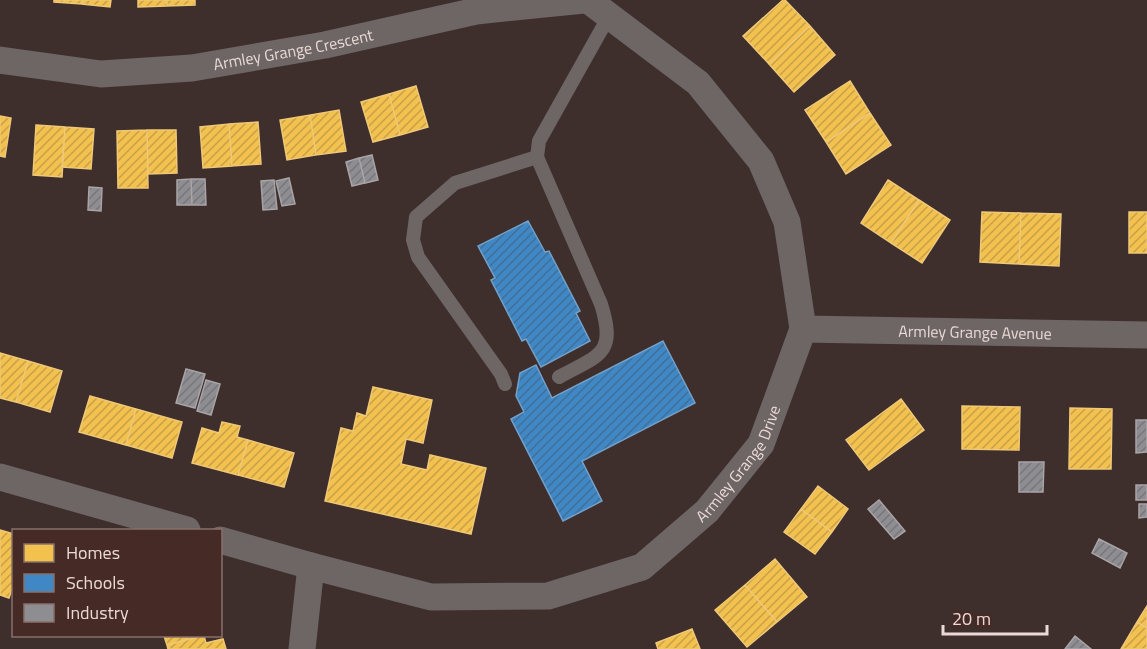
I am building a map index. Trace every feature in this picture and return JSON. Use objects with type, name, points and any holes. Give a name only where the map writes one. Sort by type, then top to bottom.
[{"type":"street","name":"Armley Grange Crescent","points":[[0,60],[101,74],[192,68],[325,45],[476,11],[594,5]]},
{"type":"street","name":"Armley Grange Drive","points":[[222,541],[431,597],[548,596],[642,567],[707,511],[761,444],[803,329],[787,222],[761,161],[698,83],[594,5]]},
{"type":"street","name":"Armley Grange Avenue","points":[[803,329],[1147,335]]},
{"type":"street","points":[[0,477],[180,529]]},
{"type":"street","points":[[303,649],[311,566]]},
{"type":"lane","points":[[559,377],[601,353],[608,337],[607,323],[601,304],[537,156],[539,141],[594,5]]},
{"type":"lane","points":[[505,384],[501,374],[418,257],[413,240],[416,217],[455,183],[537,156]]},
{"type":"building: Homes","points":[[54,0],[83,0],[82,4],[54,2]]},
{"type":"building: Homes","points":[[83,0],[111,0],[110,7],[82,4]]},
{"type":"building: Homes","points":[[138,0],[167,0],[167,6],[138,7]]},
{"type":"building: Homes","points":[[167,0],[195,0],[195,5],[167,6]]},
{"type":"building: Homes","points":[[783,0],[810,26],[769,64],[743,36]]},
{"type":"building: Homes","points":[[810,26],[835,55],[794,92],[769,64]]},
{"type":"building: Homes","points":[[850,81],[870,113],[826,142],[805,110]]},
{"type":"building: Homes","points":[[416,86],[428,127],[400,135],[389,94]]},
{"type":"building: Homes","points":[[389,94],[400,135],[373,142],[361,102]]},
{"type":"building: Homes","points":[[339,110],[346,151],[316,155],[310,115]]},
{"type":"building: Homes","points":[[870,113],[891,145],[846,174],[826,142]]},
{"type":"building: Homes","points":[[310,115],[316,155],[287,160],[280,120]]},
{"type":"building: Homes","points":[[0,116],[11,118],[5,157],[0,156]]},
{"type":"building: Homes","points":[[258,122],[261,164],[232,166],[229,124]]},
{"type":"building: Homes","points":[[229,124],[232,166],[203,168],[200,127]]},
{"type":"building: Homes","points":[[36,125],[65,127],[62,177],[33,175]]},
{"type":"building: Homes","points":[[65,127],[94,129],[91,169],[62,167]]},
{"type":"building: Homes","points":[[147,130],[148,188],[118,188],[117,131]]},
{"type":"building: Homes","points":[[147,130],[176,130],[177,173],[148,174]]},
{"type":"building: Homes","points":[[888,180],[919,200],[891,243],[861,223]]},
{"type":"building: Homes","points":[[919,200],[950,220],[922,263],[891,243]]},
{"type":"building: Homes","points":[[982,212],[1021,213],[1019,264],[980,262]]},
{"type":"building: Homes","points":[[1129,212],[1147,212],[1147,253],[1129,253]]},
{"type":"building: Homes","points":[[1021,213],[1061,214],[1059,266],[1019,264]]},
{"type":"building: Homes","points":[[0,353],[28,361],[16,402],[0,398]]},
{"type":"building: Homes","points":[[28,361],[62,371],[50,412],[16,402]]},
{"type":"building: Homes","points":[[373,387],[432,400],[423,443],[406,439],[401,464],[427,470],[430,455],[486,468],[471,534],[325,501],[341,428],[353,431],[357,413],[366,416]]},
{"type":"building: Homes","points":[[90,396],[136,409],[126,445],[79,432]]},
{"type":"building: Homes","points":[[901,399],[924,430],[869,470],[846,440]]},
{"type":"building: Homes","points":[[962,406],[1020,407],[1019,450],[962,449]]},
{"type":"building: Homes","points":[[1070,408],[1112,409],[1111,469],[1069,469]]},
{"type":"building: Homes","points":[[136,409],[182,422],[172,458],[126,445]]},
{"type":"building: Homes","points":[[222,422],[240,426],[237,437],[248,440],[238,475],[192,463],[202,428],[219,433]]},
{"type":"building: Homes","points":[[248,440],[294,453],[284,487],[238,475]]},
{"type":"building: Homes","points":[[818,486],[848,509],[832,532],[801,509]]},
{"type":"building: Homes","points":[[801,509],[832,532],[815,554],[784,532]]},
{"type":"building: Homes","points":[[0,530],[12,533],[12,589],[9,598],[0,595]]},
{"type":"building: Homes","points":[[775,559],[807,597],[777,622],[745,585]]},
{"type":"building: Homes","points":[[745,585],[777,622],[747,647],[715,610]]},
{"type":"building: Homes","points":[[1147,606],[1147,628],[1137,622]]},
{"type":"building: Homes","points":[[1137,622],[1147,628],[1147,649],[1121,649]]},
{"type":"building: Homes","points":[[692,629],[700,649],[658,649],[656,643]]},
{"type":"building: Homes","points":[[164,637],[197,637],[167,645]]},
{"type":"building: Homes","points":[[204,637],[206,643],[223,639],[226,649],[168,649],[167,645]]},
{"type":"building: Schools","points":[[528,221],[545,252],[549,251],[580,311],[576,313],[590,341],[541,367],[526,339],[522,341],[491,280],[495,278],[478,246]]},
{"type":"building: Schools","points":[[663,341],[695,403],[582,461],[602,501],[563,521],[511,419],[524,412],[516,396],[520,373],[536,365],[552,398]]},
{"type":"building: Industry","points":[[372,155],[378,180],[365,183],[359,158]]},
{"type":"building: Industry","points":[[359,158],[365,183],[352,186],[346,162]]},
{"type":"building: Industry","points":[[289,178],[295,204],[282,206],[276,181]]},
{"type":"building: Industry","points":[[191,179],[205,179],[206,205],[192,205]]},
{"type":"building: Industry","points":[[191,179],[192,205],[177,205],[177,180]]},
{"type":"building: Industry","points":[[274,180],[277,209],[263,210],[261,181]]},
{"type":"building: Industry","points":[[89,187],[102,188],[101,211],[88,210]]},
{"type":"building: Industry","points":[[186,369],[205,374],[195,408],[176,403]]},
{"type":"building: Industry","points":[[206,380],[220,384],[211,415],[197,411]]},
{"type":"building: Industry","points":[[1136,420],[1147,420],[1147,452],[1136,453]]},
{"type":"building: Industry","points":[[1019,462],[1044,462],[1043,492],[1019,492]]},
{"type":"building: Industry","points":[[1136,485],[1147,485],[1147,500],[1136,500]]},
{"type":"building: Industry","points":[[879,500],[905,531],[894,539],[868,509]]},
{"type":"building: Industry","points":[[1139,504],[1147,504],[1147,517],[1139,518]]},
{"type":"building: Industry","points":[[1099,539],[1127,553],[1120,568],[1092,553]]},
{"type":"building: Industry","points":[[1075,636],[1091,649],[1065,649]]}]
